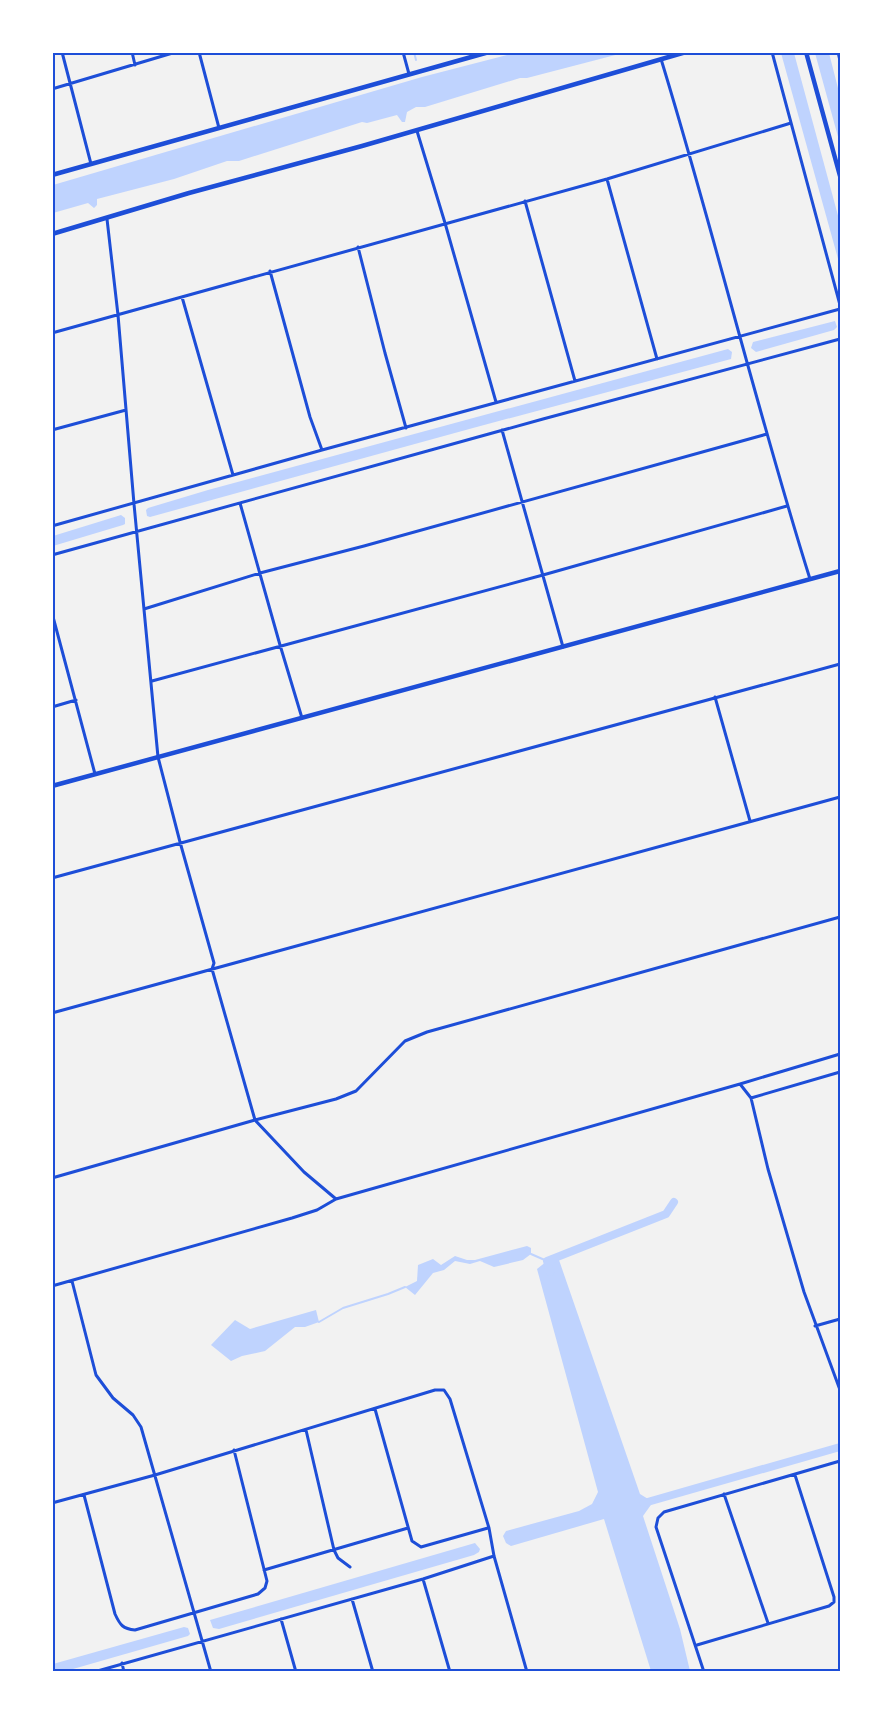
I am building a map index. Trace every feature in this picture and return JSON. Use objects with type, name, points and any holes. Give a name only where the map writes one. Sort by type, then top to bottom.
[{"type":"street","points":[[62,52],[91,164]]},
{"type":"street","points":[[132,52],[135,65]]},
{"type":"street","points":[[52,89],[176,52]]},
{"type":"street","points":[[199,52],[219,128]]},
{"type":"street","points":[[403,52],[409,75]]},
{"type":"street","points":[[52,175],[489,52]]},
{"type":"street","points":[[52,234],[687,52]]},
{"type":"street","points":[[52,526],[495,402],[739,337],[840,307],[772,52]]},
{"type":"street","points":[[806,52],[840,176]]},
{"type":"street","points":[[838,52],[840,62]]},
{"type":"street","points":[[661,59],[690,153],[787,506],[810,579]]},
{"type":"street","points":[[52,333],[607,178],[791,123]]},
{"type":"street","points":[[417,131],[495,402]]},
{"type":"street","points":[[607,178],[657,359]]},
{"type":"street","points":[[525,201],[575,381]]},
{"type":"street","points":[[107,219],[118,315],[158,757],[214,963],[212,969],[255,1120],[304,1172],[336,1199]]},
{"type":"street","points":[[358,247],[406,428]]},
{"type":"street","points":[[270,271],[310,417],[322,450]]},
{"type":"street","points":[[182,297],[233,475]]},
{"type":"street","points":[[52,555],[840,339]]},
{"type":"street","points":[[52,430],[126,410]]},
{"type":"street","points":[[502,430],[563,647]]},
{"type":"street","points":[[144,609],[260,573],[767,434]]},
{"type":"street","points":[[240,503],[302,718]]},
{"type":"street","points":[[152,681],[787,506]]},
{"type":"street","points":[[52,786],[840,571]]},
{"type":"street","points":[[52,613],[95,774]]},
{"type":"street","points":[[52,878],[840,664]]},
{"type":"street","points":[[715,698],[750,821]]},
{"type":"street","points":[[52,707],[76,700]]},
{"type":"street","points":[[52,1013],[840,797]]},
{"type":"street","points":[[52,1178],[336,1099],[356,1091],[405,1041],[427,1032],[840,917]]},
{"type":"street","points":[[52,1286],[292,1218],[316,1210],[336,1199],[840,1054]]},
{"type":"street","points":[[751,1098],[840,1072]]},
{"type":"street","points":[[740,1084],[751,1098],[783,1223],[815,1326],[840,1390]]},
{"type":"street","points":[[72,1281],[96,1375],[113,1398],[133,1415],[141,1427],[211,1671]]},
{"type":"street","points":[[815,1326],[840,1319]]},
{"type":"street","points":[[52,1503],[155,1475],[435,1390],[444,1390],[450,1399],[489,1528],[494,1556],[527,1671]]},
{"type":"street","points":[[375,1409],[412,1541],[421,1546],[489,1528]]},
{"type":"street","points":[[306,1430],[334,1550],[338,1558],[350,1567]]},
{"type":"street","points":[[84,1495],[115,1614],[119,1624],[125,1629],[135,1630],[258,1594],[265,1588],[267,1581],[234,1450]]},
{"type":"street","points":[[704,1671],[656,1527],[657,1518],[664,1512],[723,1493],[840,1461]]},
{"type":"street","points":[[696,1646],[829,1606],[834,1602],[795,1475]]},
{"type":"street","points":[[723,1493],[768,1623]]},
{"type":"street","points":[[264,1570],[408,1528]]},
{"type":"street","points":[[94,1671],[423,1579],[494,1556]]},
{"type":"street","points":[[423,1579],[450,1671]]},
{"type":"street","points":[[352,1599],[373,1671]]},
{"type":"street","points":[[280,1619],[296,1671]]},
{"type":"street","points":[[122,1663],[124,1671]]},
{"type":"water","points":[[515,53],[623,53],[520,78],[425,107],[416,107],[407,112],[405,122],[402,122],[397,115],[367,123],[362,122],[239,161],[227,161],[174,179],[97,199],[97,205],[94,208],[88,203],[53,213],[53,185],[422,77]]},
{"type":"water","points":[[781,53],[794,53],[840,223],[840,266]]},
{"type":"water","points":[[815,53],[829,53],[840,96],[840,144]]},
{"type":"water","points":[[835,321],[837,327],[834,330],[756,352],[751,348],[753,342]]},
{"type":"water","points":[[728,349],[732,352],[731,359],[147,516],[148,508],[208,490]]},
{"type":"water","points":[[121,515],[125,518],[123,525],[53,546],[53,536]]},
{"type":"water","points":[[527,1246],[531,1248],[531,1254],[523,1260],[494,1267],[480,1261],[470,1264],[455,1261],[444,1270],[433,1273],[415,1295],[405,1287],[417,1281],[418,1265],[433,1259],[441,1265],[455,1256],[475,1260]]},
{"type":"water","points":[[559,1260],[640,1494],[653,1502],[643,1516],[680,1629],[690,1671],[651,1671],[604,1519],[511,1546],[506,1543],[503,1536],[506,1531],[579,1511],[592,1504],[598,1492],[537,1269],[547,1261]]},
{"type":"water","points":[[316,1310],[319,1322],[305,1327],[295,1327],[265,1351],[231,1361],[211,1345],[235,1320],[250,1329]]},
{"type":"water","points":[[475,1543],[480,1549],[474,1555],[219,1629],[213,1628],[210,1620]]},
{"type":"water","points":[[184,1627],[188,1628],[190,1634],[188,1636],[66,1671],[53,1671],[53,1664]]},
{"type":"waterway","points":[[414,52],[416,60]]},
{"type":"waterway","points":[[550,1272],[547,1261],[666,1214],[674,1202]]},
{"type":"waterway","points":[[531,1254],[547,1261]]},
{"type":"waterway","points":[[319,1322],[343,1308],[405,1287]]},
{"type":"waterway","points":[[644,1503],[840,1447]]}]
